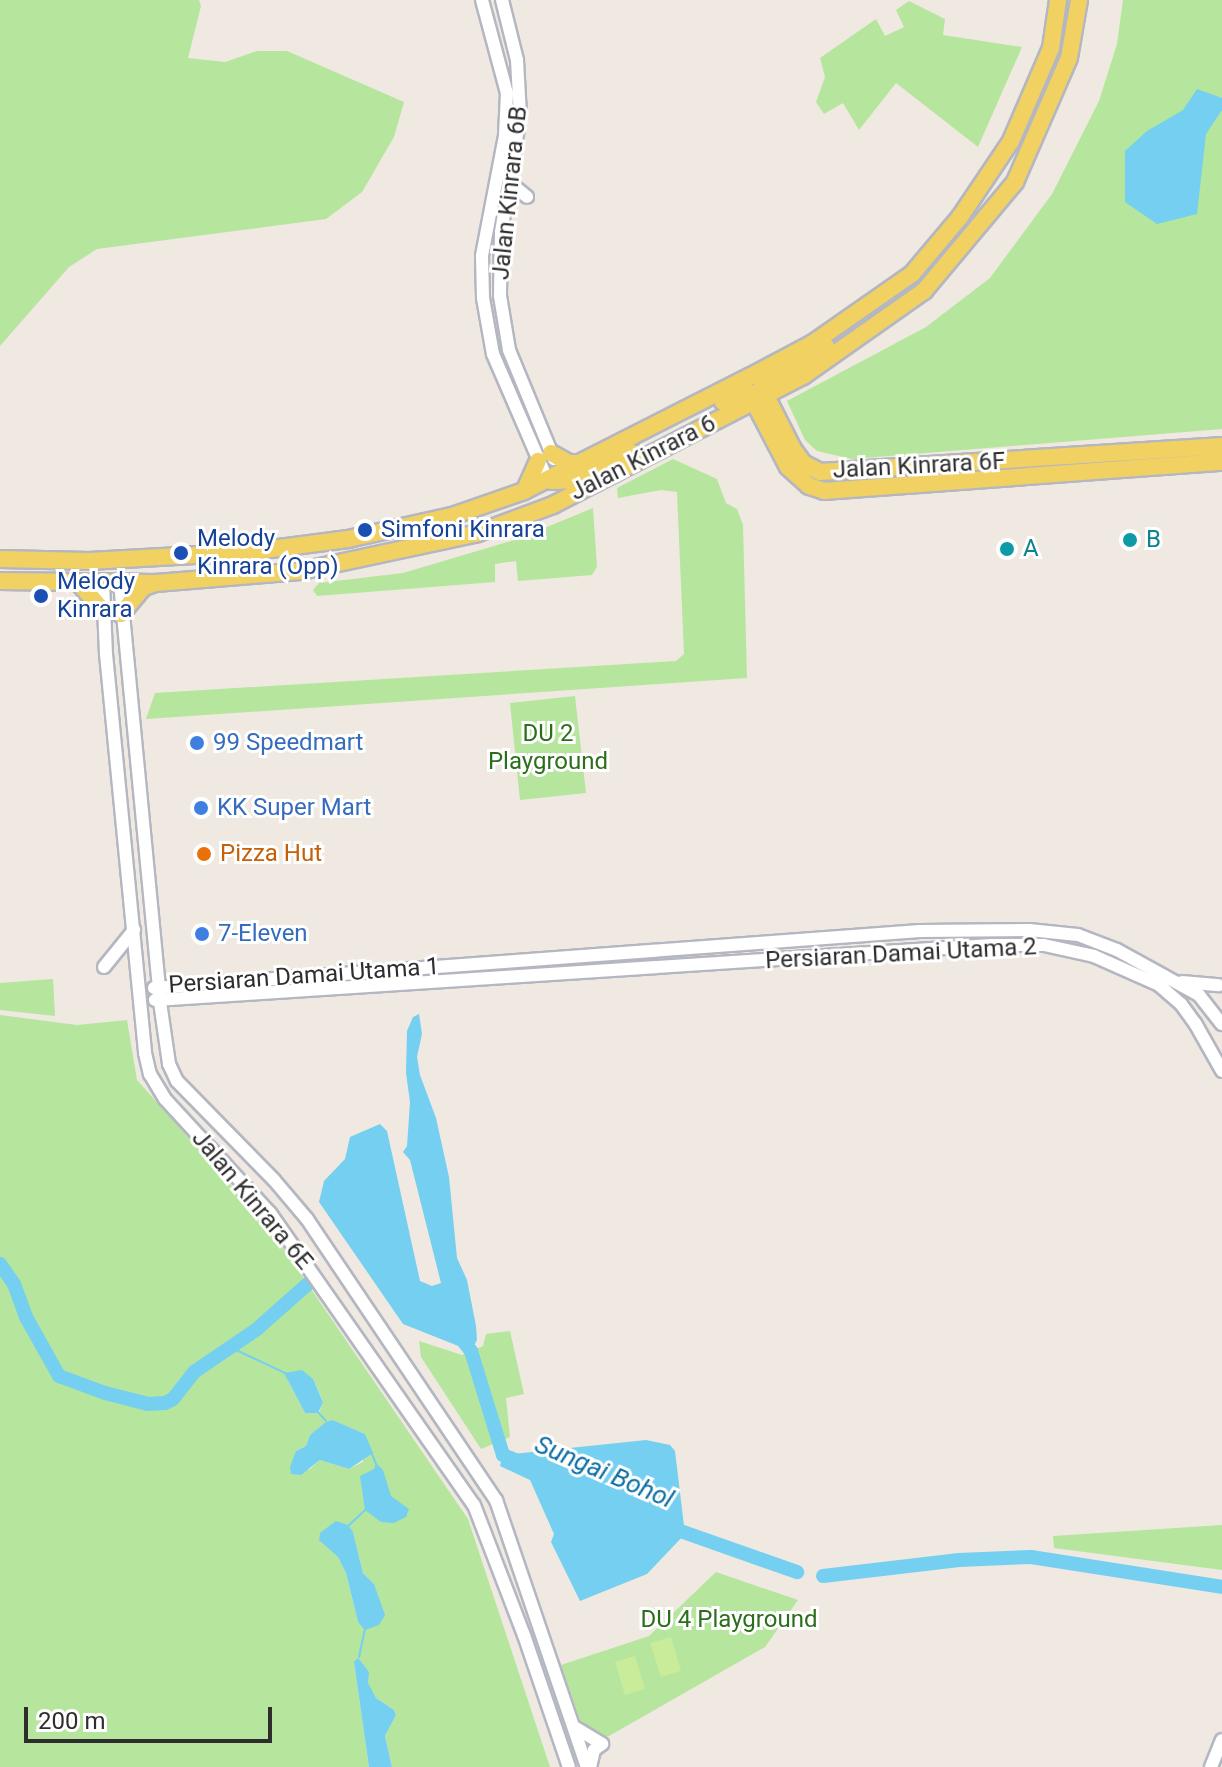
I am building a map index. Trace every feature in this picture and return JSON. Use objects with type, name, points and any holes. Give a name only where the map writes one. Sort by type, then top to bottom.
[{"type":"main road","name":"Jalan Kinrara 6","points":[[0,559],[89,561],[248,552],[348,539],[452,516],[555,478],[813,343],[912,274],[960,217],[1011,141],[1048,56],[1058,0]]},
{"type":"main road","name":"Jalan Kinrara 6","points":[[0,581],[156,583],[301,571],[447,541],[525,517],[789,383],[924,291],[1015,182],[1069,58],[1079,0]]},
{"type":"main road","points":[[664,421],[738,395],[759,397],[764,383],[836,339],[852,324],[857,313]]},
{"type":"main road","points":[[736,410],[746,411],[772,423],[779,397],[789,383]]},
{"type":"main road","name":"Jalan Kinrara 6F","points":[[759,397],[788,467],[809,486],[824,491],[1222,446]]},
{"type":"main road","points":[[447,541],[544,497],[555,478],[574,480],[610,461],[673,442]]},
{"type":"main road","points":[[524,491],[544,457],[580,463]]},
{"type":"main road","name":"Jalan Kinrara 6F","points":[[1116,460],[1222,462]]},
{"type":"main road","points":[[89,561],[112,581],[152,557]]},
{"type":"main road","points":[[79,583],[113,613],[144,587],[156,583]]},
{"type":"street","name":"Jalan Kinrara 6B","points":[[482,0],[507,93],[505,136],[482,256],[483,298],[493,354],[555,478]]},
{"type":"street","name":"Jalan Kinrara 6B","points":[[502,0],[517,60],[520,116],[500,247],[500,296],[509,350],[544,457]]},
{"type":"street","points":[[491,206],[509,190],[527,197]]},
{"type":"street","name":"Jalan Kinrara 6E","points":[[112,581],[134,930],[145,1053],[150,1074],[165,1099],[270,1213],[474,1505],[524,1635],[569,1767]]},
{"type":"street","name":"Jalan Kinrara 6E","points":[[113,613],[169,1064],[177,1081],[274,1180],[307,1219],[496,1500],[588,1767]]},
{"type":"street","points":[[104,967],[134,930]]},
{"type":"street","name":"Persiaran Damai Utama 2","points":[[717,947],[920,931],[1039,930],[1091,939],[1179,982],[1199,995],[1222,1024]]},
{"type":"street","name":"Persiaran Damai Utama 2","points":[[721,965],[991,945],[1073,949],[1118,965],[1159,985],[1181,1004],[1222,1071]]},
{"type":"street","name":"Persiaran Damai Utama 1","points":[[140,995],[158,985],[717,947]]},
{"type":"street","points":[[156,963],[183,984]]},
{"type":"street","name":"Persiaran Damai Utama 1","points":[[140,995],[160,1002],[721,965]]},
{"type":"street","points":[[1179,982],[1219,985]]},
{"type":"street","points":[[162,1023],[181,1000]]},
{"type":"street","points":[[571,1725],[602,1744],[594,1750],[588,1767]]},
{"type":"street","points":[[1211,1767],[1222,1740]]},
{"type":"green space","points":[[0,0],[199,0],[201,6],[188,58],[225,62],[257,51],[287,51],[404,102],[394,137],[362,192],[326,219],[97,249],[69,267],[0,346]]},
{"type":"green space","points":[[1123,0],[1222,0],[1222,429],[852,459],[817,451],[805,440],[787,401],[926,327],[990,278],[1052,194],[1099,101],[1117,44]]},
{"type":"green space","points":[[909,1],[945,19],[943,35],[1022,47],[978,147],[896,83],[859,130],[843,103],[824,114],[816,102],[825,77],[820,58],[876,19],[885,36],[904,27],[896,10]]},
{"type":"green space","points":[[673,459],[717,479],[726,503],[737,509],[743,525],[747,678],[146,719],[155,693],[676,661],[684,654],[677,492],[661,490],[618,498],[617,488]]},
{"type":"green space","points":[[593,508],[597,567],[592,575],[518,581],[516,561],[495,564],[495,582],[317,596],[313,590],[319,583],[403,573],[518,539]]},
{"type":"green space","name":"DU 2 Playground","points":[[575,696],[586,793],[520,800],[510,703]]},
{"type":"green space","points":[[53,979],[55,1016],[0,1010],[0,983]]},
{"type":"green space","points":[[0,1015],[77,1025],[127,1020],[137,1080],[268,1226],[468,1519],[550,1767],[392,1767],[385,1736],[396,1715],[394,1710],[376,1698],[354,1662],[369,1767],[0,1767]],"holes":[[[313,1379],[323,1401],[319,1413],[305,1413],[288,1381]],[[333,1420],[365,1434],[363,1462],[349,1469],[320,1460],[309,1470],[296,1451],[306,1446],[310,1435]],[[353,1532],[363,1573],[374,1584],[358,1622],[346,1573],[338,1557]]]},
{"type":"green space","points":[[510,1331],[524,1394],[506,1398],[510,1437],[481,1449],[421,1357],[419,1341],[462,1355],[483,1346],[486,1334]]},
{"type":"green space","points":[[1222,1525],[1222,1570],[1054,1548],[1053,1536]]},
{"type":"green space","name":"DU 4 Playground","points":[[716,1572],[798,1600],[765,1647],[609,1736],[593,1736],[582,1726],[561,1665],[649,1636]]},
{"type":"green space","points":[[671,1637],[681,1671],[661,1677],[650,1643]]},
{"type":"green space","points":[[635,1656],[645,1689],[625,1695],[615,1662]]},
{"type":"water","points":[[1197,89],[1222,98],[1222,110],[1206,134],[1197,214],[1157,224],[1125,202],[1125,151],[1147,131],[1183,110]]},
{"type":"water","points":[[419,1014],[422,1034],[417,1057],[420,1075],[436,1118],[449,1177],[457,1258],[467,1280],[476,1326],[477,1340],[471,1351],[403,1324],[319,1202],[324,1181],[345,1159],[350,1137],[380,1124],[387,1131],[420,1281],[432,1286],[441,1283],[410,1160],[403,1152],[407,1146],[410,1102],[406,1073],[407,1031],[413,1017]]},
{"type":"water","points":[[302,1370],[313,1379],[323,1402],[318,1413],[305,1413],[284,1373]]},
{"type":"water","points":[[333,1420],[365,1434],[373,1453],[349,1469],[320,1460],[301,1475],[291,1474],[290,1467],[296,1451],[306,1446],[310,1435]]},
{"type":"water","points":[[646,1440],[670,1445],[675,1451],[685,1534],[647,1574],[580,1601],[551,1542],[554,1534],[530,1480],[500,1466],[503,1455]]},
{"type":"water","points":[[376,1463],[383,1470],[391,1496],[409,1509],[406,1517],[394,1523],[381,1522],[365,1510],[360,1476],[374,1469]]},
{"type":"water","points":[[336,1521],[348,1525],[353,1532],[363,1573],[374,1584],[385,1615],[379,1625],[365,1630],[358,1622],[346,1573],[338,1557],[319,1540],[320,1533]]},
{"type":"water","points":[[358,1658],[369,1672],[368,1683],[376,1698],[394,1710],[396,1715],[385,1736],[392,1767],[369,1767],[354,1662]]},
{"type":"waterway","name":"Sungai Bohol","points":[[0,1264],[14,1284],[26,1317],[59,1376],[105,1393],[148,1404],[173,1399],[194,1372],[257,1329],[311,1281]]},
{"type":"waterway","name":"Sungai Bohol","points":[[460,1337],[471,1351],[503,1455],[518,1461]]},
{"type":"waterway","points":[[232,1348],[285,1373]]},
{"type":"waterway","points":[[317,1411],[326,1421]]},
{"type":"waterway","points":[[371,1452],[376,1464]]},
{"type":"waterway","points":[[348,1526],[366,1509]]},
{"type":"waterway","name":"Sungai Bohol","points":[[669,1527],[797,1572]]},
{"type":"waterway","name":"Sungai Bohol","points":[[823,1576],[959,1560],[1031,1557],[1222,1587]]},
{"type":"waterway","points":[[359,1657],[365,1628]]},
{"type":"place","name":"Simfoni Kinrara","points":[[365,530]]},
{"type":"place","name":"B","points":[[1130,540]]},
{"type":"place","name":"A","points":[[1007,549]]},
{"type":"place","name":"Melody Kinrara (Opp)","points":[[181,553]]},
{"type":"place","name":"Melody Kinrara","points":[[41,596]]},
{"type":"place","name":"99 Speedmart","points":[[197,743]]},
{"type":"place","name":"KK Super Mart","points":[[201,808]]},
{"type":"place","name":"Pizza Hut","points":[[204,854]]},
{"type":"place","name":"7-Eleven","points":[[202,934]]}]
